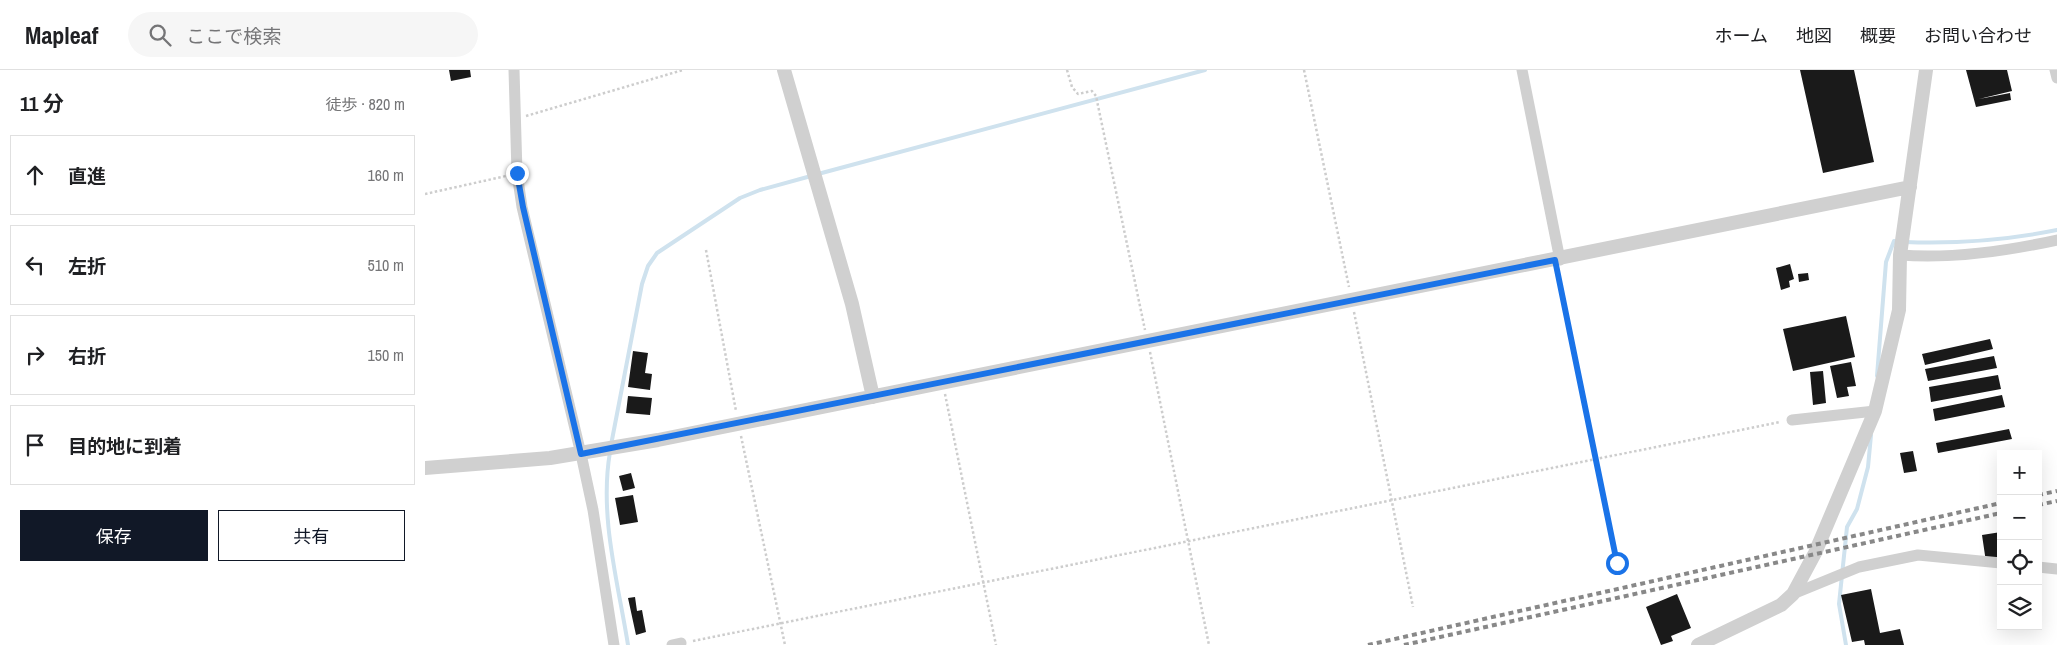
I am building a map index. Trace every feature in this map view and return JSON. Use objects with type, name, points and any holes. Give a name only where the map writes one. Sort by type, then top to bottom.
[{"type":"street","points":[[514,70],[517,173],[523,207],[593,510],[613,645]]},
{"type":"street","points":[[785,70],[852,304],[873,397]]},
{"type":"street","points":[[1522,70],[1558,260]]},
{"type":"street","points":[[1698,645],[1781,605],[1793,594],[1815,553],[1875,411],[1899,310],[1900,255],[1926,70]]},
{"type":"street","points":[[2055,70],[2057,78]]},
{"type":"street","points":[[425,468],[501,463],[581,454],[1558,260],[1910,187]]},
{"type":"street","points":[[1900,255],[1924,257],[2023,247],[2057,240]]},
{"type":"street","points":[[1792,420],[1875,411]]},
{"type":"street","points":[[1793,594],[1859,567],[1917,555],[1997,563]]},
{"type":"street","points":[[2042,567],[2057,569]]},
{"type":"path","points":[[515,119],[683,70]]},
{"type":"path","points":[[1067,70],[1072,87],[1078,94],[1092,92],[1096,96],[1209,645]]},
{"type":"path","points":[[1304,70],[1413,607]]},
{"type":"path","points":[[425,194],[517,173]]},
{"type":"path","points":[[706,250],[739,424],[785,645]]},
{"type":"path","points":[[1558,260],[1617,563]]},
{"type":"path","points":[[943,383],[996,645]]},
{"type":"path","points":[[677,644],[1792,420]]},
{"type":"building","points":[[449,70],[470,70],[471,77],[451,81]]},
{"type":"building","points":[[1800,70],[1854,70],[1874,162],[1823,173]]},
{"type":"building","points":[[1966,70],[2007,70],[2012,91],[1979,99],[2010,93],[2011,100],[1976,107]]},
{"type":"building","points":[[1790,264],[1794,279],[1789,281],[1790,287],[1781,290],[1776,268]]},
{"type":"building","points":[[1808,273],[1809,280],[1799,282],[1798,274]]},
{"type":"building","points":[[1846,316],[1855,357],[1793,371],[1783,329]]},
{"type":"building","points":[[1990,339],[1993,349],[1925,365],[1922,354]]},
{"type":"building","points":[[633,351],[648,353],[645,373],[652,374],[650,390],[628,387]]},
{"type":"building","points":[[1994,356],[1997,368],[1928,381],[1925,369]]},
{"type":"building","points":[[1851,362],[1856,386],[1847,387],[1849,396],[1837,398],[1830,366]]},
{"type":"building","points":[[1823,371],[1826,403],[1813,405],[1810,372]]},
{"type":"building","points":[[1998,375],[2001,389],[1931,402],[1929,387]]},
{"type":"building","points":[[2002,395],[2005,407],[1935,421],[1933,409]]},
{"type":"building","points":[[628,396],[652,398],[650,415],[626,413]]},
{"type":"building","points":[[2009,429],[2012,439],[1938,453],[1936,443]]},
{"type":"building","points":[[1913,451],[1917,471],[1904,473],[1900,453]]},
{"type":"building","points":[[631,473],[635,488],[623,491],[619,476]]},
{"type":"building","points":[[633,495],[638,522],[620,525],[615,498]]},
{"type":"building","points":[[1997,533],[1997,560],[1986,562],[1982,535]]},
{"type":"building","points":[[1871,589],[1880,633],[1900,629],[1904,645],[1865,645],[1864,640],[1852,642],[1841,595]]},
{"type":"building","points":[[1677,594],[1691,628],[1671,636],[1673,641],[1661,645],[1646,607]]},
{"type":"building","points":[[635,597],[637,611],[642,610],[646,632],[636,635],[628,598]]},
{"type":"waterway","points":[[818,174],[1205,70]]},
{"type":"waterway","points":[[611,445],[642,284],[648,266],[657,253],[740,198],[760,190],[811,176]]},
{"type":"waterway","points":[[1905,242],[1981,240],[2057,230]]},
{"type":"waterway","points":[[1877,376],[1886,262],[1894,241],[1898,241]]},
{"type":"waterway","points":[[1846,645],[1839,604],[1847,527],[1857,509],[1868,467],[1871,435]]},
{"type":"waterway","points":[[610,452],[607,476],[608,525],[628,645]]},
{"type":"railway","points":[[2042,494],[2057,491]]},
{"type":"railway","points":[[2042,504],[2057,501]]},
{"type":"railway","points":[[1368,645],[1997,504]]},
{"type":"railway","points":[[1404,645],[1997,514]]},
{"type":"route","points":[[517,173],[523,207],[581,454],[1555,260],[1617,563]]}]
